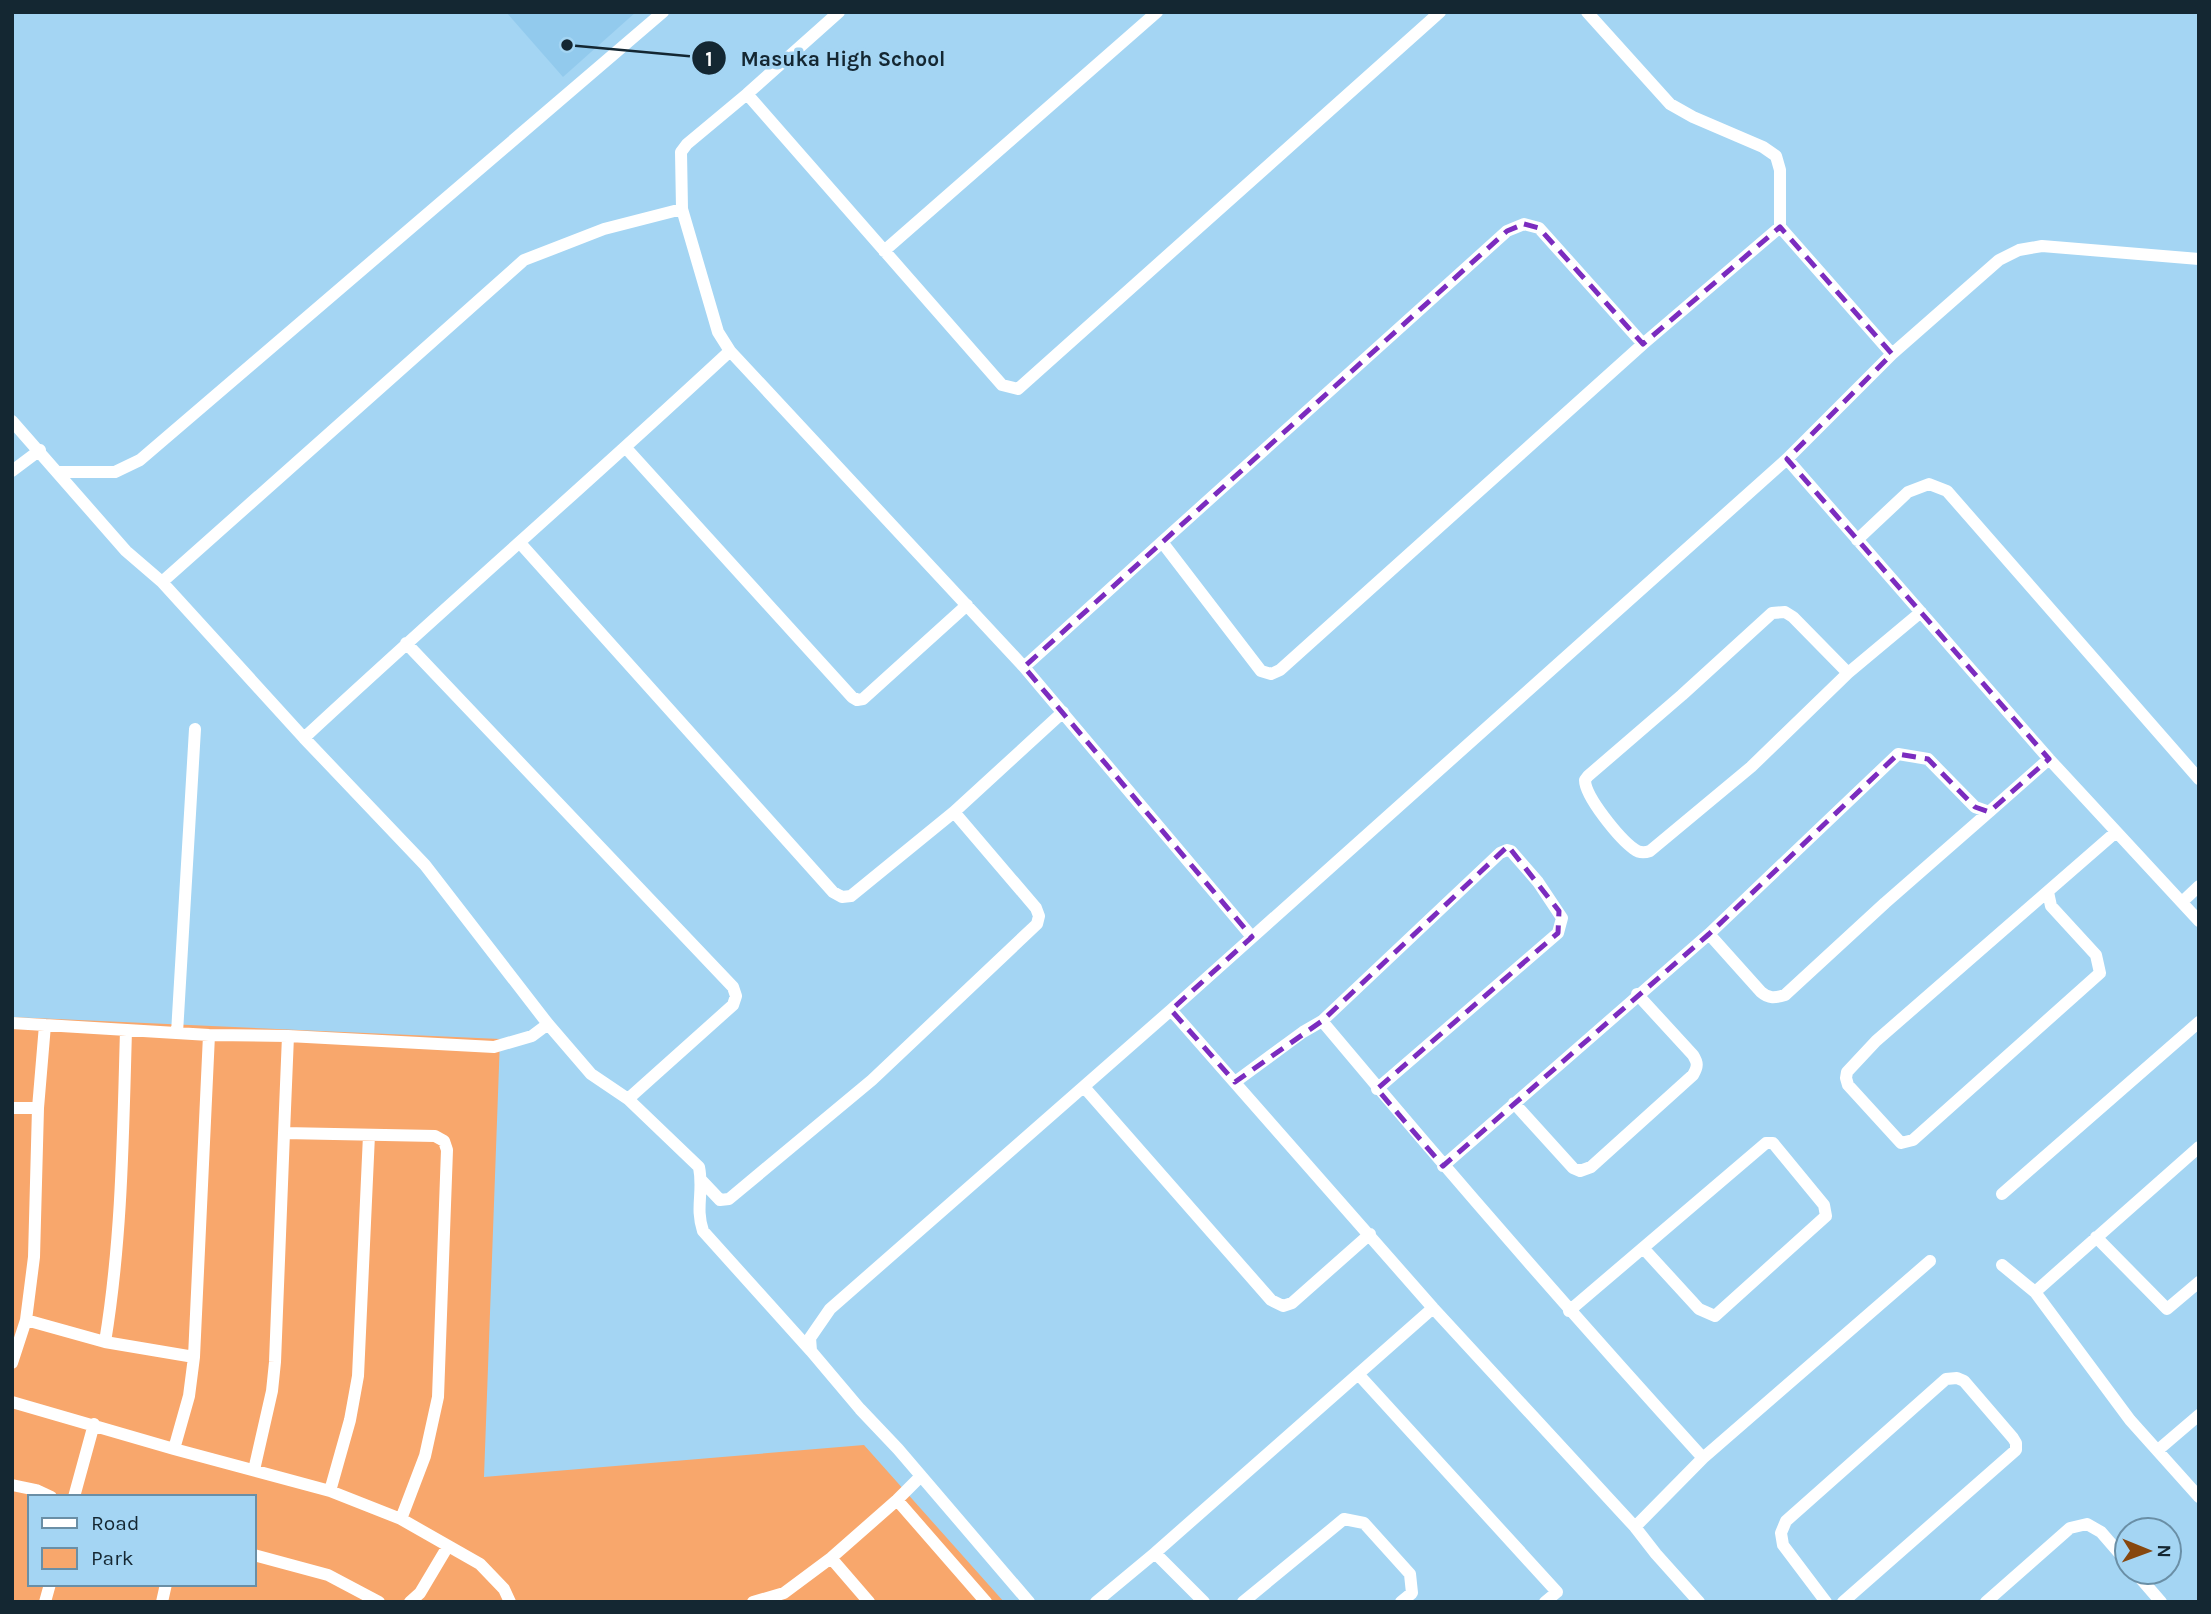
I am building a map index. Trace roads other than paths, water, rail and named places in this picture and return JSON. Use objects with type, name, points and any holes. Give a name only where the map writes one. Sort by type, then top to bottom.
[{"type":"street","points":[[58,472],[115,472],[140,460],[663,12]]},
{"type":"street","points":[[839,12],[681,152],[682,209],[718,331],[730,351],[1024,667],[1252,937]]},
{"type":"street","points":[[884,251],[1157,12]]},
{"type":"street","points":[[747,94],[1002,385],[1018,389],[1440,12]]},
{"type":"street","points":[[1588,13],[1670,104],[1693,117],[1763,147],[1776,156],[1780,170],[1780,227],[1892,354]]},
{"type":"street","points":[[162,582],[524,260],[604,229],[682,209]]},
{"type":"street","points":[[1024,667],[1507,231],[1524,224],[1539,228],[1643,344]]},
{"type":"street","points":[[1162,542],[1261,671],[1271,674],[1280,670],[1643,344],[1780,227]]},
{"type":"street","points":[[810,1351],[810,1338],[830,1309],[1171,1010],[1787,459],[1892,354],[1999,260],[2019,250],[2042,246],[2199,259]]},
{"type":"street","points":[[304,738],[730,351]]},
{"type":"street","points":[[12,421],[126,551],[162,582],[304,738],[425,865],[548,1024],[591,1074],[628,1098],[699,1167],[702,1181],[698,1216],[703,1231],[1029,1602]]},
{"type":"street","points":[[626,448],[857,700],[863,698],[967,605]]},
{"type":"street","points":[[12,471],[40,450]]},
{"type":"street","points":[[1787,459],[2049,759],[2199,921]]},
{"type":"street","points":[[1857,540],[1908,492],[1919,486],[1929,484],[1947,491],[2199,779]]},
{"type":"street","points":[[520,543],[834,892],[842,897],[851,896],[954,812],[1063,712]]},
{"type":"street","points":[[1849,673],[1793,617],[1785,612],[1772,613],[1588,776],[1585,780],[1587,793],[1605,818],[1635,850],[1643,853],[1650,851],[1751,767],[1849,673],[1921,612]]},
{"type":"street","points":[[406,643],[733,988],[736,996],[733,1005],[628,1098]]},
{"type":"street","points":[[177,1033],[195,729]]},
{"type":"street","points":[[1443,1166],[1709,933],[1898,754],[1928,759],[1975,807],[1989,812]]},
{"type":"street","points":[[1709,933],[1767,997],[1785,995],[2049,759]]},
{"type":"street","points":[[702,1181],[720,1200],[729,1199],[872,1080],[1037,924],[1040,916],[1037,908],[954,812]]},
{"type":"street","points":[[2048,892],[2051,906],[2096,955],[2101,973],[1913,1140],[1901,1143],[1848,1085],[1847,1072],[1876,1041],[2116,832]]},
{"type":"street","points":[[1235,1082],[1322,1021],[1500,853],[1511,851],[1538,882],[1562,918],[1558,933],[1377,1089]]},
{"type":"street","points":[[2182,902],[2199,886]]},
{"type":"street","points":[[1514,1103],[1573,1168],[1580,1171],[1591,1167],[1693,1075],[1697,1067],[1693,1055],[1637,994]]},
{"type":"street","points":[[1171,1010],[1433,1308],[1635,1527],[1699,1602]]},
{"type":"street","points":[[1322,1021],[1377,1089],[1569,1311],[1703,1458]]},
{"type":"street","points":[[2002,1194],[2199,1022]]},
{"type":"street","points":[[12,1023],[209,1035],[288,1036],[494,1047],[532,1036],[548,1024]]},
{"type":"street","points":[[12,1363],[26,1320],[34,1257],[38,1108],[44,1025]]},
{"type":"street","points":[[105,1342],[113,1295],[121,1192],[126,1030]]},
{"type":"street","points":[[174,1449],[189,1396],[194,1357],[209,1035]]},
{"type":"street","points":[[254,1470],[272,1391],[275,1362],[288,1036]]},
{"type":"street","points":[[1084,1087],[1271,1300],[1283,1306],[1292,1303],[1370,1234]]},
{"type":"street","points":[[12,1108],[38,1108]]},
{"type":"street","points":[[284,1133],[435,1136],[444,1141],[447,1150],[438,1397],[425,1456],[401,1519]]},
{"type":"street","points":[[330,1491],[350,1420],[358,1376],[369,1135]]},
{"type":"street","points":[[1569,1311],[1766,1143],[1773,1143],[1824,1205],[1826,1216],[1715,1316],[1699,1310],[1644,1249]]},
{"type":"street","points":[[2035,1292],[2199,1147]]},
{"type":"street","points":[[2096,1237],[2167,1309],[2199,1282]]},
{"type":"street","points":[[1635,1527],[1703,1458],[1930,1261]]},
{"type":"street","points":[[2002,1265],[2035,1292],[2130,1420],[2199,1497]]},
{"type":"street","points":[[1096,1602],[1433,1308]]},
{"type":"street","points":[[26,1320],[105,1342],[194,1357]]},
{"type":"street","points":[[1359,1375],[1557,1592],[1545,1602]]},
{"type":"street","points":[[1826,1602],[1783,1545],[1781,1533],[1786,1521],[1946,1380],[1957,1378],[1964,1381],[2013,1438],[2016,1443],[2015,1450],[1843,1602]]},
{"type":"street","points":[[12,1402],[330,1491],[401,1519],[480,1564],[504,1588],[510,1602]]},
{"type":"street","points":[[2158,1450],[2199,1415]]},
{"type":"street","points":[[75,1495],[94,1424]]},
{"type":"street","points":[[753,1602],[784,1597],[897,1500],[921,1476]]},
{"type":"street","points":[[12,1485],[47,1495]]},
{"type":"street","points":[[897,1500],[986,1602]]},
{"type":"street","points":[[1243,1602],[1344,1518],[1364,1523],[1410,1574],[1412,1593],[1401,1602]]},
{"type":"street","points":[[1986,1602],[2070,1528],[2087,1524],[2101,1532],[2113,1546]]},
{"type":"street","points":[[410,1602],[420,1593],[448,1546]]},
{"type":"street","points":[[1155,1553],[1204,1602]]},
{"type":"street","points":[[256,1556],[328,1575],[379,1602]]},
{"type":"street","points":[[831,1558],[869,1602]]},
{"type":"street","points":[[2147,1586],[2161,1602]]},
{"type":"place","name":"Masuka High School","points":[[567,45]]}]
